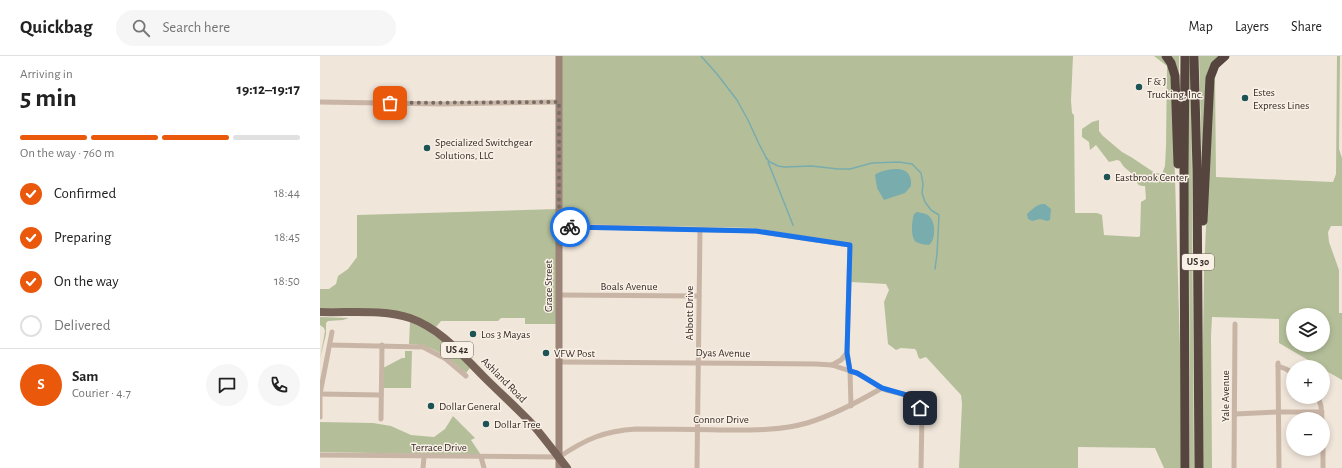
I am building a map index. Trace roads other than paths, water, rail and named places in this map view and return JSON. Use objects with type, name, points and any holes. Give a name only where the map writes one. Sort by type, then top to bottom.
[{"type":"highway","points":[[1166,56],[1171,63],[1175,76],[1184,320]]},
{"type":"highway","name":"US 30","points":[[1185,56],[1185,468]]},
{"type":"highway","name":"US 30","points":[[1194,56],[1199,468]]},
{"type":"highway","points":[[1198,334],[1201,318],[1202,230],[1210,83],[1211,73],[1215,65],[1225,56]]},
{"type":"main road","name":"Ashland Road","points":[[320,312],[381,313],[396,315],[410,318],[432,328],[448,341],[520,412],[543,436],[567,468]]},
{"type":"street","name":"Grace Street","points":[[559,56],[559,468]]},
{"type":"street","points":[[320,102],[442,104],[559,102]]},
{"type":"street","points":[[559,226],[756,231],[850,245],[847,353],[850,371],[851,406]]},
{"type":"street","name":"Abbott Drive","points":[[697,468],[700,229]]},
{"type":"street","name":"Boals Avenue","points":[[559,295],[699,296]]},
{"type":"street","name":"Yale Avenue","points":[[1234,468],[1235,324]]},
{"type":"street","points":[[320,417],[320,394],[332,332]]},
{"type":"street","points":[[330,345],[382,345],[428,348],[446,359],[466,376]]},
{"type":"street","points":[[381,419],[382,345]]},
{"type":"street","points":[[832,366],[841,360],[847,353]]},
{"type":"street","name":"Dyas Avenue","points":[[560,362],[816,364],[832,366],[857,373],[882,388],[910,396],[916,401],[920,408],[922,421],[921,468]]},
{"type":"street","points":[[1279,468],[1278,364],[1286,369]]},
{"type":"street","name":"Connor Drive","points":[[559,457],[588,440],[605,433],[636,429],[747,430],[789,427],[821,419],[851,406],[882,388]]},
{"type":"street","points":[[320,394],[381,395]]},
{"type":"street","points":[[1320,404],[1322,412]]},
{"type":"street","points":[[1235,414],[1286,412]]},
{"type":"street","name":"Terrace Drive","points":[[320,455],[559,457]]},
{"type":"street","points":[[1323,456],[1323,468]]},
{"type":"street","points":[[423,468],[424,457]]},
{"type":"street","points":[[481,457],[484,468]]},
{"type":"water","points":[[899,169],[909,174],[911,186],[905,193],[884,200],[877,188],[875,175],[883,171]]},
{"type":"water","points":[[1040,204],[1045,204],[1051,209],[1050,220],[1047,221],[1040,219],[1032,221],[1028,219],[1027,214],[1033,208]]},
{"type":"water","points":[[917,212],[928,215],[933,222],[934,235],[929,245],[916,242],[914,240],[912,228],[914,214]]},
{"type":"waterway","points":[[701,56],[737,100],[767,159]]},
{"type":"waterway","points":[[766,158],[770,162],[784,167],[812,166],[850,169],[872,163],[899,162],[912,164],[921,173],[923,184],[922,193],[925,202],[931,210],[939,215],[935,269]]},
{"type":"waterway","points":[[768,162],[793,225]]},
{"type":"place","name":"F & J Trucking, Inc.","points":[[1139,87]]},
{"type":"place","name":"Estes Express Lines","points":[[1245,98]]},
{"type":"place","name":"Specialized Switchgear Solutions, LLC","points":[[427,148]]},
{"type":"place","name":"Eastbrook Center","points":[[1107,177]]},
{"type":"place","name":"Los 3 Mayas","points":[[473,334]]},
{"type":"place","name":"VFW Post","points":[[546,353]]},
{"type":"place","name":"Dollar General","points":[[431,406]]},
{"type":"place","name":"Dollar Tree","points":[[486,424]]}]
